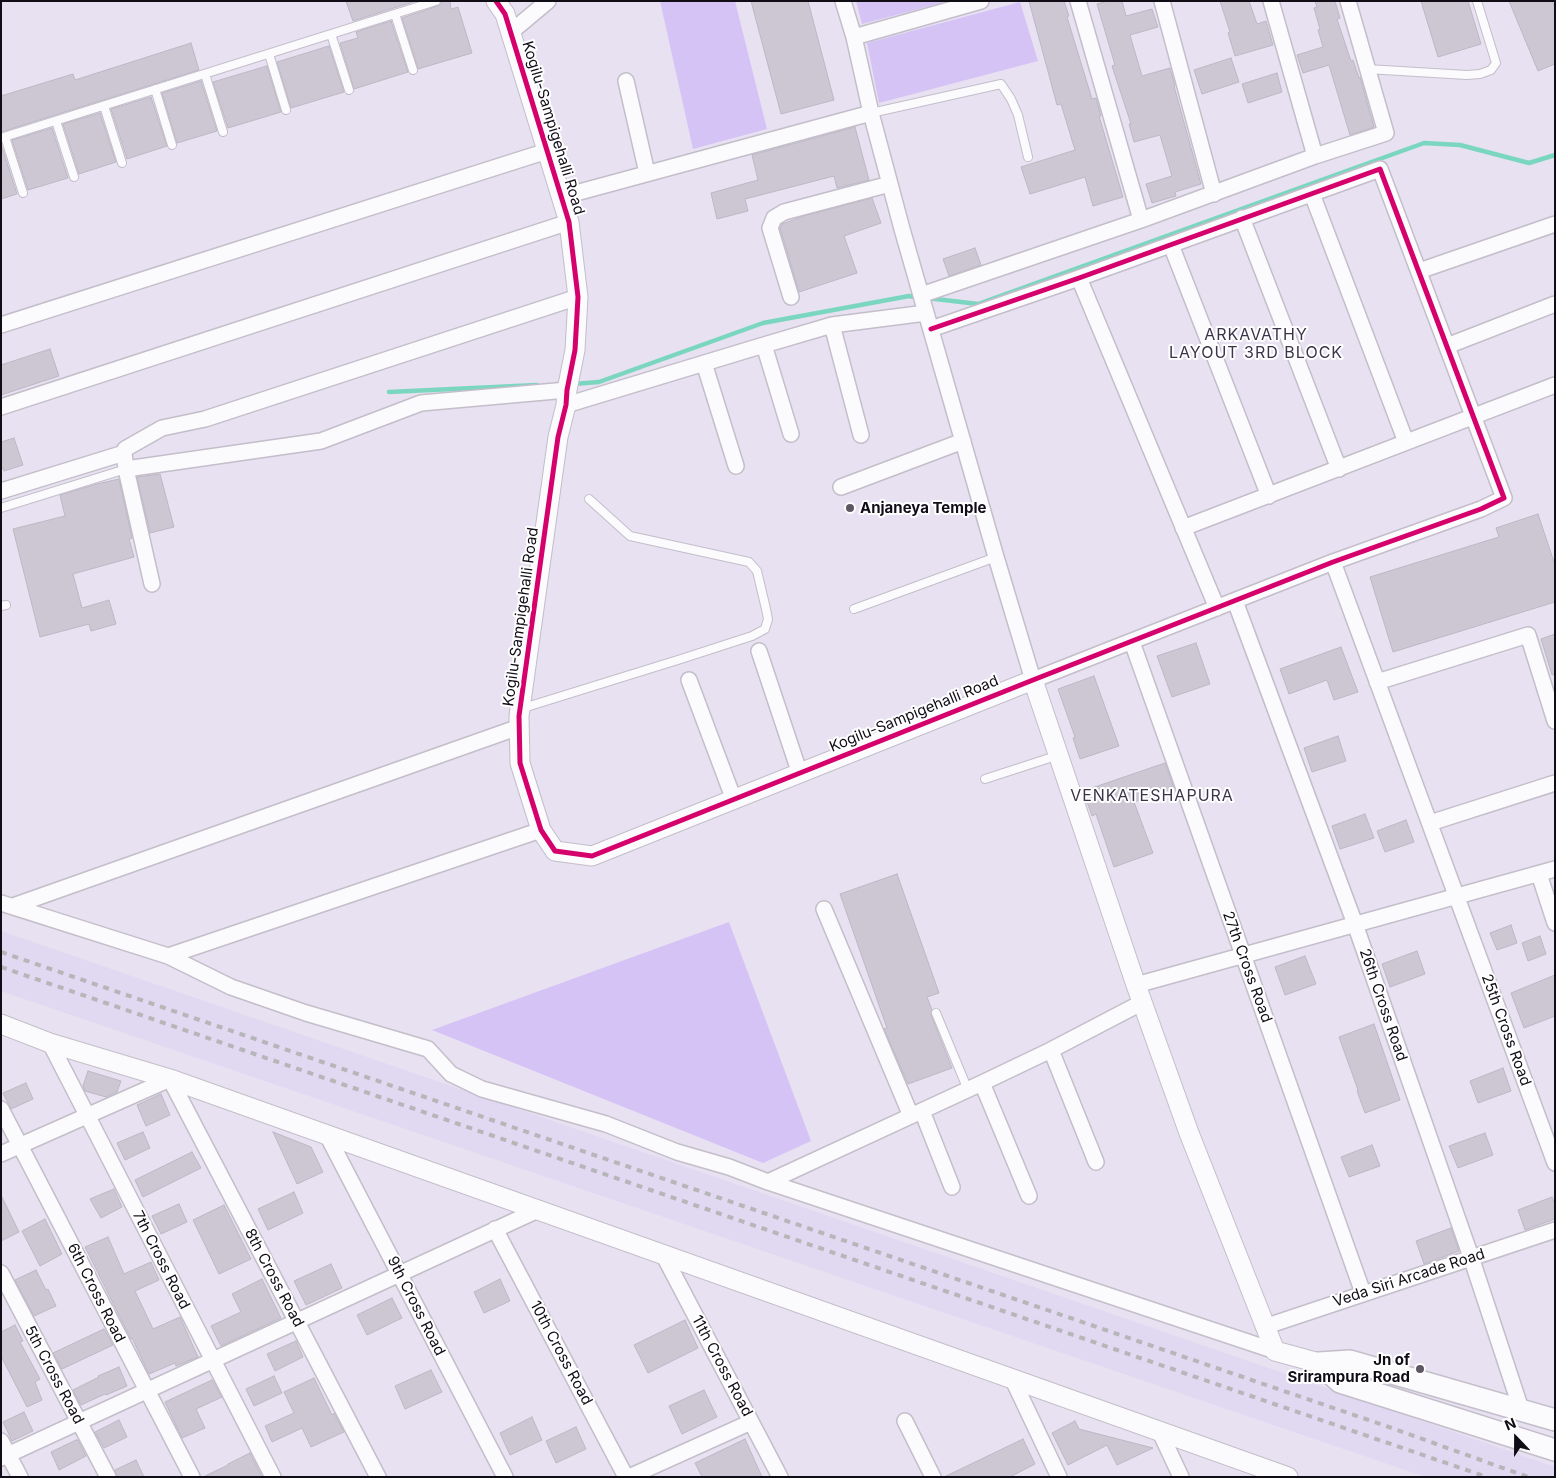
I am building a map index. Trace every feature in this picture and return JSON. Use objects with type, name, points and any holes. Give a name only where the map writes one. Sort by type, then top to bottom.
[{"type":"main road","points":[[1319,1363],[1350,1361],[1555,1420]]},
{"type":"main road","points":[[1319,1363],[1340,1382],[1555,1450]]},
{"type":"street","name":"Kogilu-Sampigehalli Road","points":[[496,1],[505,14],[511,32],[569,222],[578,297],[575,350],[558,437],[520,718],[520,763],[541,830],[555,851],[592,856],[1033,680]]},
{"type":"street","points":[[511,32],[548,1]]},
{"type":"street","points":[[843,1],[854,37],[871,113],[923,302],[1033,680],[1140,994],[1190,1133],[1274,1352]]},
{"type":"street","points":[[854,37],[981,1]]},
{"type":"street","points":[[1078,1],[1142,220]]},
{"type":"street","points":[[1162,1],[1214,194]]},
{"type":"street","points":[[1271,1],[1315,156]]},
{"type":"street","points":[[126,469],[321,440],[421,403],[567,390],[704,364],[764,345],[923,302],[1315,156],[1386,133],[1348,1]]},
{"type":"street","points":[[626,82],[647,173]]},
{"type":"street","points":[[561,197],[871,113]]},
{"type":"street","points":[[1,325],[547,151]]},
{"type":"street","points":[[931,329],[1079,278],[1380,169],[1504,498],[1481,509],[1333,562],[1033,680]]},
{"type":"street","points":[[791,297],[770,228],[774,218],[784,212],[890,184]]},
{"type":"street","points":[[1312,194],[1406,442]]},
{"type":"street","points":[[1242,218],[1339,469]]},
{"type":"street","points":[[1,407],[569,222]]},
{"type":"street","points":[[1419,271],[1555,224]]},
{"type":"street","points":[[1171,245],[1269,496]]},
{"type":"street","points":[[1079,278],[1217,608]]},
{"type":"street","points":[[152,584],[126,469],[125,449],[162,428],[205,419],[578,297]]},
{"type":"street","points":[[1447,346],[1555,304]]},
{"type":"street","points":[[832,326],[861,435]]},
{"type":"street","points":[[764,345],[791,434]]},
{"type":"street","points":[[704,364],[736,466]]},
{"type":"street","points":[[1183,528],[1555,385]]},
{"type":"street","points":[[841,487],[963,441]]},
{"type":"street","points":[[1,492],[124,453]]},
{"type":"street","name":"25th Cross Road","points":[[1333,562],[1555,1163]]},
{"type":"street","name":"26th Cross Road","points":[[1235,601],[1355,924],[1522,1412]]},
{"type":"street","points":[[1377,682],[1528,635],[1555,721]]},
{"type":"street","name":"27th Cross Road","points":[[1132,642],[1363,1293]]},
{"type":"street","points":[[759,651],[800,774]]},
{"type":"street","points":[[689,680],[734,800]]},
{"type":"street","points":[[7,905],[520,718]]},
{"type":"street","points":[[1430,822],[1555,783]]},
{"type":"street","points":[[168,956],[541,830]]},
{"type":"street","points":[[768,1182],[1051,1050],[1140,994],[1242,956],[1555,869]]},
{"type":"street","points":[[1539,874],[1555,923]]},
{"type":"street","points":[[7,905],[168,956],[240,990],[306,1013],[428,1049],[451,1074],[482,1089],[606,1124],[677,1152],[729,1167],[768,1182],[1274,1352],[1319,1363]]},
{"type":"street","points":[[824,909],[916,1114],[952,1187]]},
{"type":"street","points":[[1,1024],[50,1042],[170,1079],[1288,1477]]},
{"type":"street","name":"7th Cross Road","points":[[50,1042],[273,1477]]},
{"type":"street","points":[[1051,1050],[1096,1162]]},
{"type":"street","points":[[1,1154],[170,1079]]},
{"type":"street","name":"8th Cross Road","points":[[170,1079],[378,1477]]},
{"type":"street","points":[[982,1083],[1028,1196]]},
{"type":"street","name":"6th Cross Road","points":[[1,1109],[192,1477]]},
{"type":"street","name":"9th Cross Road","points":[[327,1135],[505,1477]]},
{"type":"street","points":[[5,1456],[538,1210]]},
{"type":"street","name":"10th Cross Road","points":[[496,1229],[628,1477]]},
{"type":"street","name":"Veda Siri Arcade Road","points":[[1264,1327],[1555,1230]]},
{"type":"street","name":"11th Cross Road","points":[[664,1256],[780,1477]]},
{"type":"street","name":"5th Cross Road","points":[[1,1272],[108,1477]]},
{"type":"street","points":[[1012,1378],[1059,1477]]},
{"type":"street","points":[[906,1421],[933,1477]]},
{"type":"street","points":[[628,1477],[751,1422]]},
{"type":"street","points":[[1159,1430],[1181,1477]]},
{"type":"street","points":[[1,1441],[5,1456],[20,1477]]},
{"type":"lane","points":[[23,192],[3,137],[436,1]]},
{"type":"lane","points":[[1367,69],[1467,75],[1480,74],[1490,70],[1496,63],[1477,1]]},
{"type":"lane","points":[[395,14],[413,70]]},
{"type":"lane","points":[[331,34],[349,90]]},
{"type":"lane","points":[[269,54],[286,110]]},
{"type":"lane","points":[[205,74],[223,132]]},
{"type":"lane","points":[[871,113],[1001,84],[1011,98],[1018,115],[1028,157]]},
{"type":"lane","points":[[155,89],[172,146]]},
{"type":"lane","points":[[104,106],[122,163]]},
{"type":"lane","points":[[56,121],[74,176]]},
{"type":"lane","points":[[1,508],[126,469]]},
{"type":"lane","points":[[520,718],[690,656],[752,636],[765,629],[768,619],[757,571],[749,562],[630,536],[589,499]]},
{"type":"lane","points":[[854,609],[996,557]]},
{"type":"lane","points":[[984,778],[1059,755]]},
{"type":"lane","points":[[936,1013],[968,1090]]},
{"type":"shaded area","points":[[660,1],[735,1],[767,129],[693,149]]},
{"type":"shaded area","points":[[856,1],[949,1],[862,24]]},
{"type":"shaded area","points":[[1020,2],[1038,61],[879,103],[867,43]]},
{"type":"shaded area","points":[[729,922],[811,1141],[763,1163],[432,1030]]},
{"type":"shaded area","points":[[1,931],[1555,1467],[1555,1477],[1426,1477],[1,991]]},
{"type":"building","points":[[346,1],[416,1],[353,21]]},
{"type":"building","points":[[442,1],[450,1],[451,9],[458,7],[472,53],[418,69],[402,18],[438,6]]},
{"type":"building","points":[[751,1],[808,1],[834,100],[781,114]]},
{"type":"building","points":[[1029,1],[1064,1],[1069,16],[1067,17],[1092,99],[1096,98],[1101,116],[1099,116],[1123,197],[1093,206],[1085,177],[1030,194],[1021,167],[1075,150],[1061,104],[1057,105]]},
{"type":"building","points":[[1108,1],[1122,1],[1126,16],[1152,9],[1158,27],[1130,35],[1142,76],[1170,68],[1201,184],[1175,192],[1176,196],[1152,203],[1146,184],[1172,176],[1160,135],[1134,142],[1129,124],[1131,124],[1112,66],[1115,65],[1097,4]]},
{"type":"building","points":[[1220,1],[1249,1],[1257,24],[1266,21],[1273,45],[1235,56]]},
{"type":"building","points":[[1315,1],[1335,1],[1340,18],[1337,19],[1351,61],[1353,60],[1360,77],[1374,127],[1350,135],[1329,65],[1303,73],[1297,55],[1323,47],[1314,8],[1317,7]]},
{"type":"building","points":[[1421,1],[1468,1],[1481,44],[1438,57]]},
{"type":"building","points":[[1509,1],[1552,1],[1555,7],[1555,64],[1538,71]]},
{"type":"building","points":[[391,21],[408,72],[354,89],[340,43],[358,38],[356,32]]},
{"type":"building","points":[[191,43],[199,70],[1,132],[1,96],[73,74],[75,80]]},
{"type":"building","points":[[329,46],[344,92],[291,108],[277,62]]},
{"type":"building","points":[[1231,58],[1239,82],[1202,94],[1194,70]]},
{"type":"building","points":[[267,66],[281,112],[228,128],[213,82]]},
{"type":"building","points":[[1277,73],[1282,92],[1248,103],[1242,84]]},
{"type":"building","points":[[201,81],[217,131],[177,143],[162,93]]},
{"type":"building","points":[[151,97],[167,146],[127,159],[111,109]]},
{"type":"building","points":[[100,113],[116,162],[79,174],[63,124]]},
{"type":"building","points":[[855,127],[869,180],[837,188],[834,176],[745,199],[748,211],[717,219],[711,193],[758,180],[752,155]]},
{"type":"building","points":[[52,128],[68,178],[28,190],[12,140]]},
{"type":"building","points":[[1,144],[17,194],[1,199]]},
{"type":"building","points":[[872,198],[881,223],[844,236],[857,273],[799,292],[780,228],[782,224],[804,216]]},
{"type":"building","points":[[975,248],[981,265],[949,276],[943,259]]},
{"type":"building","points":[[50,349],[59,376],[1,395],[1,365]]},
{"type":"building","points":[[14,438],[23,465],[4,471],[1,465],[1,442]]},
{"type":"building","points":[[160,474],[174,527],[150,533],[137,477]]},
{"type":"building","points":[[119,479],[132,538],[129,539],[134,557],[73,574],[82,608],[109,600],[116,624],[91,631],[89,624],[40,637],[13,529],[65,516],[60,495]]},
{"type":"building","points":[[1538,514],[1555,565],[1555,602],[1393,652],[1370,577],[1499,537],[1496,528]]},
{"type":"building","points":[[1555,634],[1555,674],[1552,675],[1541,639]]},
{"type":"building","points":[[1196,643],[1210,684],[1172,697],[1157,656]]},
{"type":"building","points":[[1341,647],[1358,692],[1334,700],[1327,680],[1289,694],[1280,669]]},
{"type":"building","points":[[1094,676],[1119,746],[1080,759],[1073,738],[1075,737],[1058,689]]},
{"type":"building","points":[[1338,736],[1346,761],[1312,772],[1304,748]]},
{"type":"building","points":[[1165,763],[1174,788],[1134,802],[1153,853],[1114,867],[1096,814],[1092,816],[1083,791]]},
{"type":"building","points":[[1365,814],[1374,838],[1340,849],[1332,826]]},
{"type":"building","points":[[1406,820],[1414,842],[1385,852],[1377,831]]},
{"type":"building","points":[[897,874],[939,993],[927,997],[932,1010],[931,1015],[952,1068],[908,1084],[884,1029],[887,1028],[840,894]]},
{"type":"building","points":[[1511,925],[1517,943],[1497,950],[1490,933]]},
{"type":"building","points":[[1540,936],[1546,954],[1528,961],[1522,943]]},
{"type":"building","points":[[1417,951],[1425,974],[1390,987],[1382,964]]},
{"type":"building","points":[[1305,956],[1316,984],[1285,995],[1275,967]]},
{"type":"building","points":[[1555,975],[1555,1016],[1524,1028],[1511,993]]},
{"type":"building","points":[[1374,1024],[1400,1100],[1365,1113],[1339,1037]]},
{"type":"building","points":[[1503,1068],[1511,1091],[1478,1103],[1470,1081]]},
{"type":"building","points":[[88,1071],[121,1081],[117,1092],[106,1097],[85,1091],[83,1086]]},
{"type":"building","points":[[26,1083],[33,1099],[11,1109],[3,1093]]},
{"type":"building","points":[[161,1094],[170,1115],[146,1126],[137,1105]]},
{"type":"building","points":[[143,1132],[150,1148],[125,1160],[117,1143]]},
{"type":"building","points":[[273,1132],[311,1147],[323,1172],[297,1184]]},
{"type":"building","points":[[1485,1133],[1493,1155],[1458,1168],[1449,1146]]},
{"type":"building","points":[[1372,1145],[1380,1166],[1349,1177],[1341,1157]]},
{"type":"building","points":[[192,1152],[201,1168],[143,1197],[135,1180]]},
{"type":"building","points":[[114,1189],[122,1207],[101,1218],[90,1199]]},
{"type":"building","points":[[294,1192],[303,1213],[268,1230],[258,1209]]},
{"type":"building","points":[[1,1195],[19,1232],[1,1241]]},
{"type":"building","points":[[1552,1197],[1555,1204],[1555,1219],[1525,1230],[1518,1210]]},
{"type":"building","points":[[179,1204],[187,1222],[161,1234],[152,1216]]},
{"type":"building","points":[[224,1205],[251,1259],[219,1274],[193,1220]]},
{"type":"building","points":[[45,1219],[62,1254],[40,1266],[22,1231]]},
{"type":"building","points":[[1451,1228],[1459,1251],[1424,1264],[1416,1241]]},
{"type":"building","points":[[108,1237],[124,1274],[151,1262],[159,1280],[135,1291],[153,1329],[180,1317],[198,1357],[176,1366],[175,1363],[149,1374],[85,1247]]},
{"type":"building","points":[[331,1264],[342,1288],[306,1305],[294,1281]]},
{"type":"building","points":[[36,1270],[56,1306],[34,1316],[15,1280]]},
{"type":"building","points":[[262,1279],[281,1318],[221,1346],[211,1326],[241,1312],[232,1294]]},
{"type":"building","points":[[500,1279],[510,1301],[484,1313],[474,1292]]},
{"type":"building","points":[[392,1298],[402,1318],[367,1335],[357,1315]]},
{"type":"building","points":[[685,1320],[698,1348],[648,1373],[634,1345]]},
{"type":"building","points":[[15,1325],[23,1341],[20,1342],[40,1379],[35,1382],[42,1400],[27,1407],[1,1356],[1,1332]]},
{"type":"building","points":[[104,1329],[113,1345],[62,1369],[53,1353]]},
{"type":"building","points":[[296,1341],[303,1357],[275,1371],[267,1354]]},
{"type":"building","points":[[119,1367],[127,1386],[81,1405],[73,1390]]},
{"type":"building","points":[[431,1370],[442,1392],[405,1409],[395,1386]]},
{"type":"building","points":[[274,1376],[282,1393],[254,1406],[246,1389]]},
{"type":"building","points":[[314,1378],[332,1415],[334,1413],[344,1432],[311,1447],[302,1428],[272,1442],[265,1426],[294,1413],[284,1392]]},
{"type":"building","points":[[212,1380],[222,1397],[196,1409],[205,1428],[182,1438],[165,1402]]},
{"type":"building","points":[[704,1390],[717,1417],[682,1434],[669,1406]]},
{"type":"building","points":[[24,1412],[33,1431],[12,1441],[3,1422]]},
{"type":"building","points":[[532,1417],[542,1440],[510,1455],[500,1433]]},
{"type":"building","points":[[119,1420],[127,1437],[104,1448],[95,1432]]},
{"type":"building","points":[[1075,1421],[1079,1429],[1153,1448],[1117,1465],[1107,1445],[1068,1465],[1052,1433]]},
{"type":"building","points":[[576,1427],[586,1449],[556,1463],[546,1441]]},
{"type":"building","points":[[745,1439],[762,1477],[702,1477],[695,1463]]},
{"type":"building","points":[[1023,1439],[1035,1464],[1010,1477],[944,1477]]},
{"type":"building","points":[[78,1440],[86,1456],[59,1470],[51,1452]]},
{"type":"building","points":[[250,1453],[262,1477],[203,1477],[228,1465]]},
{"type":"building","points":[[136,1460],[144,1477],[117,1477],[115,1470]]},
{"type":"waterway","points":[[927,298],[978,304],[1424,143],[1460,145],[1529,163],[1555,155]]},
{"type":"waterway","points":[[573,384],[599,382],[763,323],[909,296],[919,298]]},
{"type":"waterway","points":[[389,392],[537,385]]},
{"type":"railway","points":[[1,952],[1389,1427],[1528,1477]]},
{"type":"railway","points":[[1,967],[1487,1477]]},
{"type":"cycle path","points":[[496,1],[505,14],[569,222],[578,297],[575,350],[566,405],[558,437],[519,716],[520,763],[541,830],[555,851],[592,856],[1333,562],[1481,509],[1504,498],[1380,169],[1079,278],[931,329]]},
{"type":"place","name":"Anjaneya Temple","points":[[850,508]]},
{"type":"place","name":"Jn of Srirampura Road","points":[[1420,1369]]},
{"type":"district","name":"ARKAVATHY LAYOUT 3RD BLOCK","points":[[1256,344]]},
{"type":"district","name":"VENKATESHAPURA","points":[[1152,796]]}]
